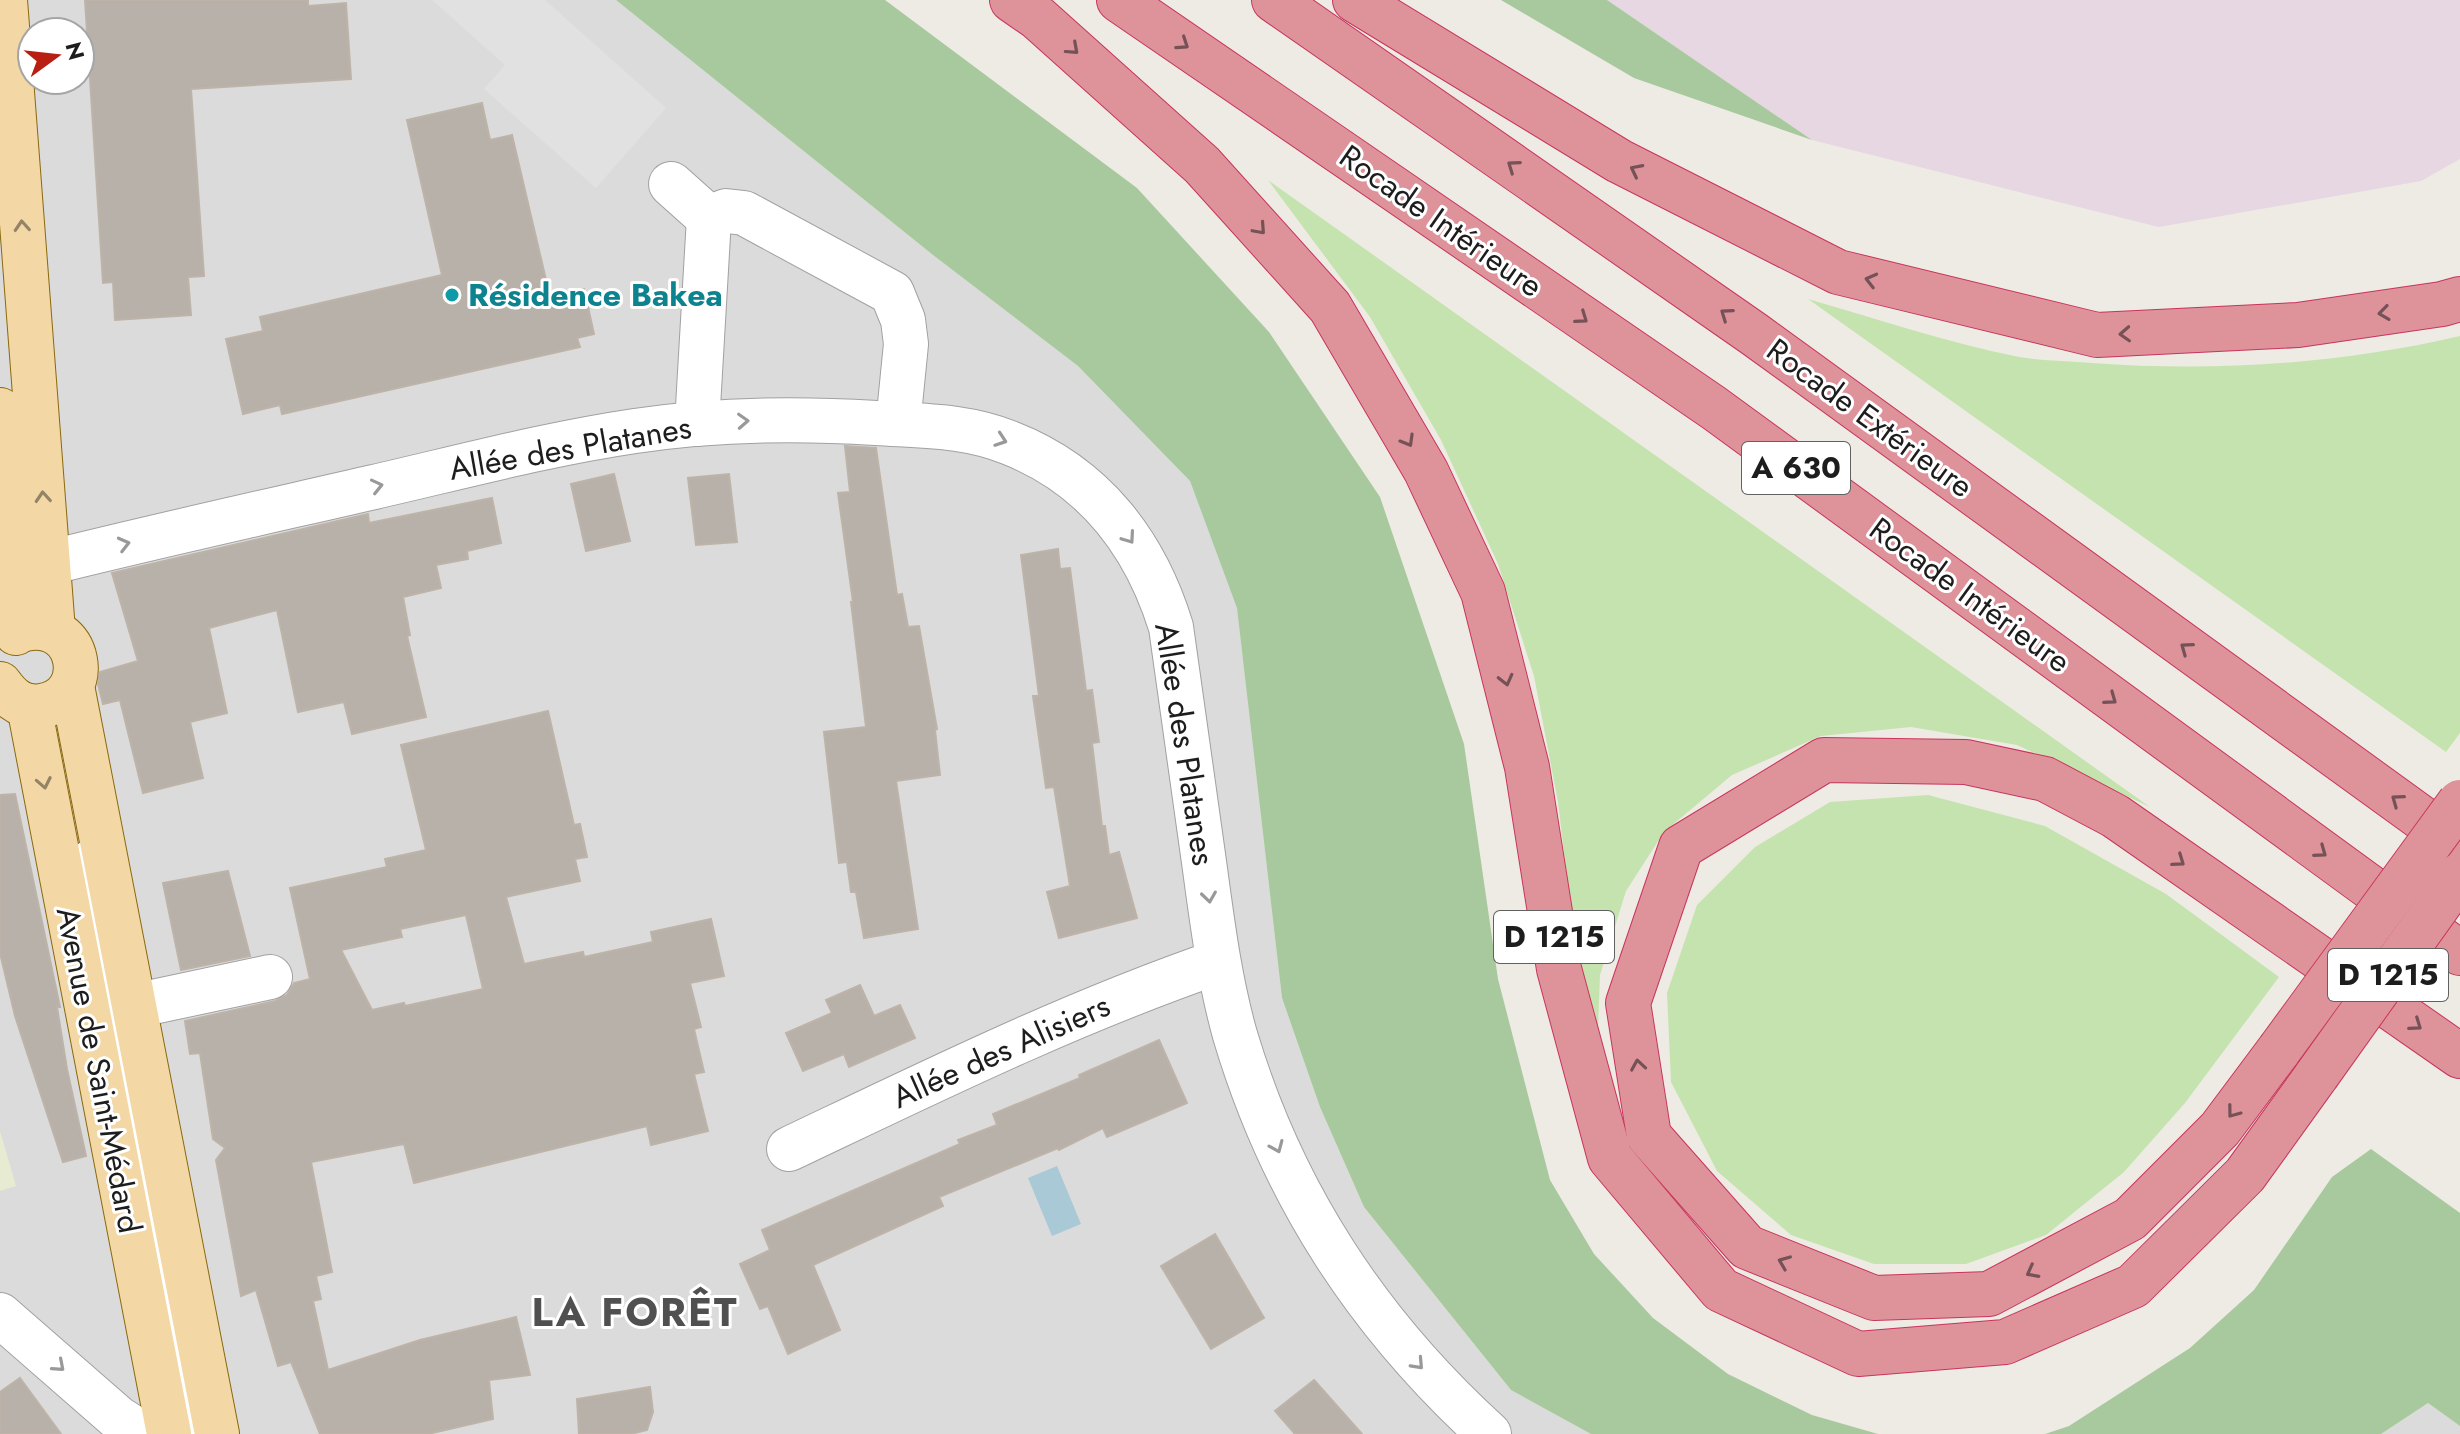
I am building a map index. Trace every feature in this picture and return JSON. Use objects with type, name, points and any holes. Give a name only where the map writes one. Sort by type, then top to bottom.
[{"type":"highway","name":"D 1215","points":[[1012,0],[1038,18],[1202,165],[1330,307],[1426,471],[1483,592],[1527,767],[1559,969],[1610,1158],[1721,1290],[1858,1354],[2005,1342],[2133,1286],[2245,1175],[2460,875]]},
{"type":"highway","name":"Rocade Intérieure","points":[[1119,0],[1714,408],[2460,953]]},
{"type":"highway","name":"Rocade Extérieure","points":[[1274,0],[1754,334],[2460,846]]},
{"type":"highway","points":[[1355,0],[1619,161],[1838,272],[2097,335],[2298,325],[2460,299]]},
{"type":"highway","points":[[2460,802],[2279,1050],[2220,1129],[2130,1219],[1989,1294],[1874,1298],[1747,1247],[1649,1136],[1628,1003],[1681,847],[1824,760],[1966,762],[2045,779],[2115,816],[2460,1056]]},
{"type":"main road","points":[[5,0],[9,156],[48,563],[23,638]]},
{"type":"main road","points":[[0,410],[23,638]]},
{"type":"main road","name":"Avenue de Saint-Médard","points":[[23,638],[64,638],[76,660],[72,686],[217,1434]]},
{"type":"main road","points":[[14,695],[50,705],[59,701],[72,686]]},
{"type":"main road","name":"Avenue de Saint-Médard","points":[[14,695],[169,1434]]},
{"type":"street","points":[[671,184],[709,218]]},
{"type":"street","points":[[709,218],[726,211],[744,213],[892,293],[903,320],[906,344],[898,424]]},
{"type":"street","points":[[697,424],[709,218]]},
{"type":"street","name":"Allée des Platanes","points":[[48,563],[178,530],[576,441],[697,424],[831,420],[937,425],[974,431],[1011,443],[1045,460],[1077,481],[1103,505],[1145,562],[1160,594],[1171,627],[1218,962],[1235,1034],[1258,1103],[1287,1171],[1321,1235],[1359,1293],[1401,1347],[1448,1397],[1489,1434]]},
{"type":"street","name":"Avenue de Saint-Médard","points":[[87,767],[96,938],[194,1434]]},
{"type":"street","name":"Allée des Alisiers","points":[[789,1149],[987,1055],[1141,989],[1218,962]]},
{"type":"street","points":[[134,1006],[270,977]]},
{"type":"street","points":[[0,1315],[118,1418],[143,1434]]},
{"type":"shaded area","points":[[0,0],[616,0],[933,255],[1078,366],[1190,481],[1237,607],[1282,998],[1320,1107],[1364,1207],[1511,1390],[1591,1434],[0,1434]]},
{"type":"shaded area","points":[[432,0],[545,0],[666,108],[596,188],[484,89],[505,65]]},
{"type":"shaded area","points":[[1607,0],[2460,0],[2460,159],[2421,181],[2159,227],[1812,140]]},
{"type":"shaded area","points":[[2428,1403],[2460,1426],[2460,1434],[2381,1434]]},
{"type":"green space","points":[[616,0],[885,0],[1137,188],[1269,332],[1380,497],[1464,744],[1498,979],[1550,1180],[1594,1254],[1653,1318],[1728,1374],[1812,1415],[1878,1434],[1591,1434],[1511,1390],[1364,1207],[1320,1107],[1282,998],[1237,608],[1190,481],[1078,366],[933,255]]},
{"type":"green space","points":[[1501,0],[1607,0],[1812,140],[1634,78]]},
{"type":"green space","points":[[1268,180],[2150,807],[2017,745],[1911,727],[1821,736],[1732,775],[1664,832],[1626,891],[1600,975],[1598,1030],[1574,937],[1558,802],[1534,676],[1498,564],[1441,440],[1370,317]]},
{"type":"green space","points":[[1808,299],[1992,351],[2028,358],[2138,366],[2230,366],[2323,359],[2415,346],[2460,336],[2460,733],[2446,752]]},
{"type":"green space","points":[[1928,795],[2045,826],[2166,894],[2279,977],[2185,1103],[2124,1172],[2046,1235],[1966,1264],[1874,1264],[1791,1235],[1717,1171],[1671,1082],[1667,993],[1697,905],[1755,847],[1830,802]]},
{"type":"green space","points":[[0,1131],[16,1186],[0,1191]]},
{"type":"green space","points":[[2371,1149],[2460,1213],[2460,1426],[2428,1403],[2381,1434],[2045,1434],[2069,1426],[2190,1348],[2254,1290],[2332,1177]]},
{"type":"water","points":[[1057,1166],[1081,1224],[1052,1236],[1028,1178]]},
{"type":"building","points":[[85,0],[308,0],[308,6],[346,3],[351,79],[191,89],[204,276],[188,277],[191,315],[115,320],[113,282],[103,283],[91,96],[96,96],[96,16],[86,16]]},
{"type":"building","name":"Résidence Bakea","points":[[482,103],[490,140],[512,135],[550,297],[584,289],[594,334],[577,338],[580,347],[282,414],[280,405],[243,414],[226,339],[263,331],[260,317],[442,275],[407,120]]},
{"type":"building","points":[[845,446],[876,448],[897,595],[902,594],[908,627],[919,626],[937,729],[940,775],[896,781],[918,929],[864,938],[856,892],[851,892],[847,862],[839,863],[824,732],[866,727],[838,493],[850,492]]},
{"type":"building","points":[[614,474],[630,541],[586,551],[571,484]]},
{"type":"building","points":[[729,474],[737,542],[696,545],[688,478]]},
{"type":"building","points":[[492,498],[501,543],[467,551],[468,559],[436,565],[441,588],[403,597],[410,635],[407,636],[426,717],[352,734],[344,702],[298,712],[277,610],[209,628],[227,713],[190,722],[203,778],[143,793],[120,700],[103,704],[98,684],[100,672],[138,661],[112,573],[368,514],[369,523]]},
{"type":"building","points":[[1058,549],[1060,569],[1070,568],[1086,691],[1092,690],[1099,742],[1092,743],[1102,826],[1105,826],[1109,855],[1119,852],[1137,918],[1059,938],[1047,892],[1070,886],[1054,787],[1046,788],[1033,696],[1039,696],[1021,555]]},
{"type":"building","points":[[548,711],[574,825],[580,824],[587,857],[575,859],[580,881],[506,897],[524,964],[583,952],[584,957],[653,942],[651,932],[711,919],[724,976],[690,983],[701,1027],[694,1029],[704,1072],[694,1074],[708,1131],[651,1145],[647,1126],[414,1183],[404,1144],[311,1162],[332,1272],[316,1276],[321,1299],[313,1301],[328,1370],[420,1340],[516,1317],[530,1375],[489,1380],[493,1419],[428,1434],[320,1434],[291,1362],[278,1366],[256,1290],[241,1296],[216,1160],[225,1148],[213,1139],[200,1053],[190,1054],[185,1021],[275,1001],[287,995],[294,983],[310,979],[290,888],[387,867],[385,859],[426,850],[401,745]],"holes":[[[466,915],[483,989],[372,1010],[341,950],[402,937],[400,929]]]},
{"type":"building","points":[[15,794],[60,1007],[57,1007],[67,1069],[86,1156],[63,1162],[15,1016],[0,953],[0,795]]},
{"type":"building","points":[[228,871],[250,956],[181,970],[163,883]]},
{"type":"building","points":[[860,985],[874,1016],[900,1005],[915,1038],[849,1067],[844,1054],[803,1071],[786,1033],[832,1013],[826,1000]]},
{"type":"building","points":[[1159,1040],[1187,1103],[1107,1137],[1103,1128],[1059,1150],[939,1197],[943,1206],[813,1265],[840,1330],[788,1354],[768,1306],[760,1309],[740,1264],[770,1250],[762,1230],[960,1144],[958,1140],[997,1125],[993,1114],[1080,1078],[1079,1075]]},
{"type":"building","points":[[1215,1234],[1264,1318],[1211,1349],[1161,1266]]},
{"type":"building","points":[[20,1378],[61,1434],[0,1434],[0,1392]]},
{"type":"building","points":[[1314,1380],[1362,1434],[1295,1434],[1275,1411]]},
{"type":"building","points":[[650,1387],[653,1412],[647,1430],[631,1434],[579,1434],[577,1399]]},
{"type":"place","name":"Résidence Bakea","points":[[452,295]]},
{"type":"district","name":"LA FORÊT","points":[[635,1312]]}]
